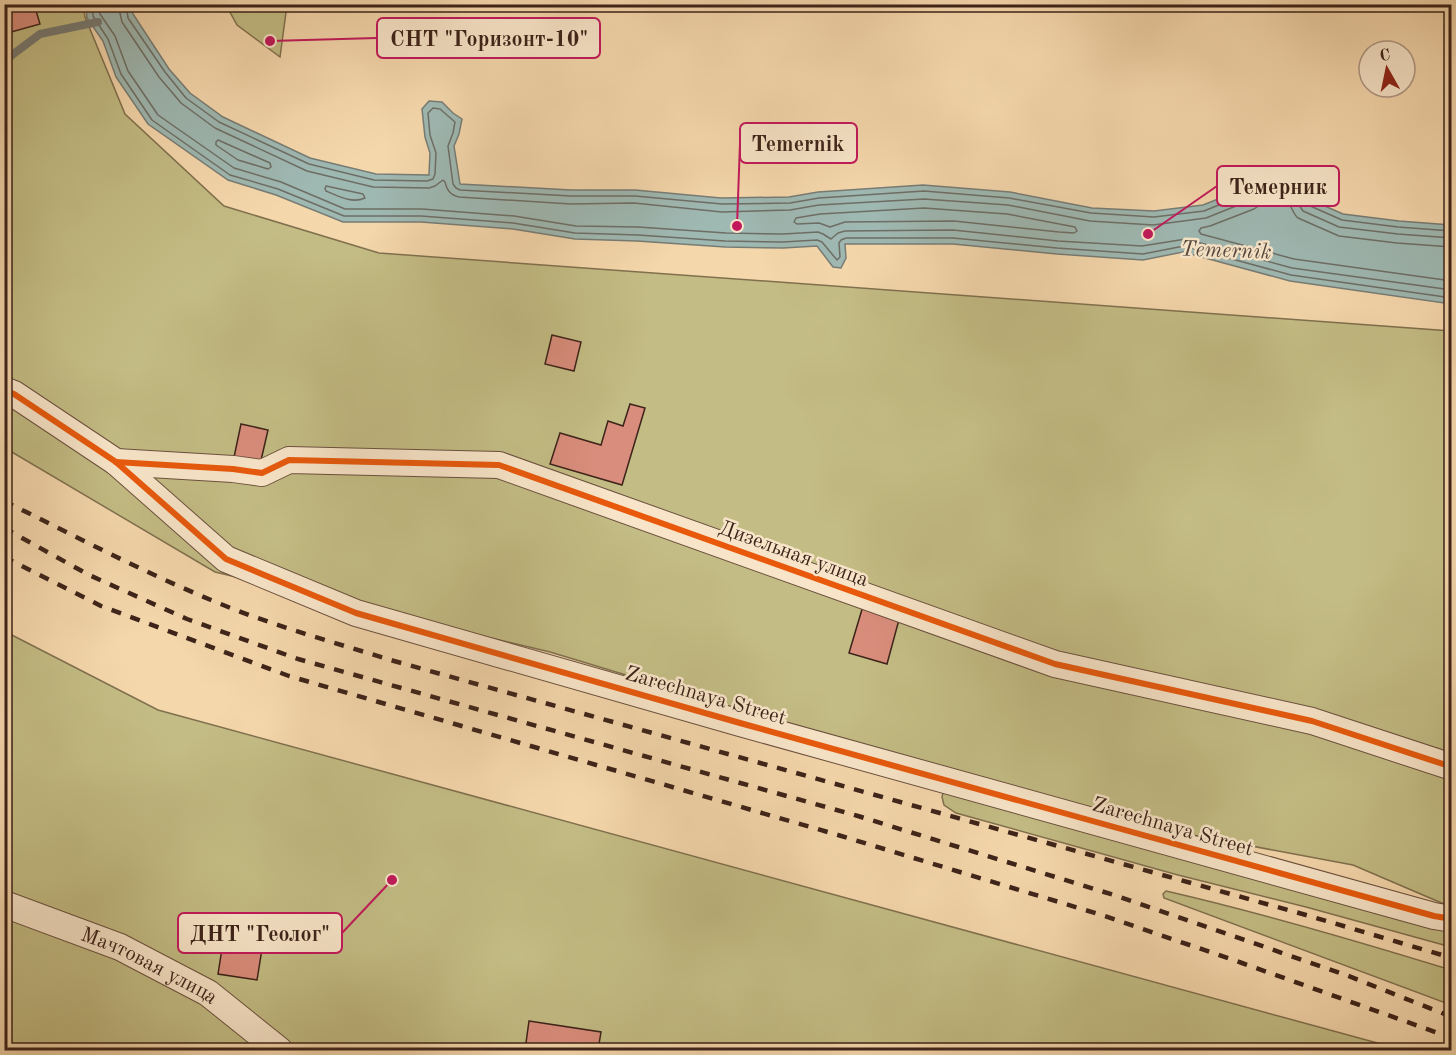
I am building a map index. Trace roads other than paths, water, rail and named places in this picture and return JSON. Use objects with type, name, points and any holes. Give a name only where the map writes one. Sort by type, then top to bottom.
[{"type":"street","name":"Zarechnaya Street","points":[[4,390],[14,394],[116,462],[226,559],[357,613],[786,735],[1434,916],[1452,919]]},
{"type":"street","name":"Дизельная улица","points":[[116,462],[233,469],[262,473],[289,460],[499,465],[1055,664],[1312,721],[1452,767]]},
{"type":"street","name":"Мачтовая улица","points":[[4,904],[120,947],[208,993],[279,1050]]},
{"type":"water","points":[[86,5],[131,5],[133,14],[169,69],[190,93],[223,117],[310,158],[376,174],[429,175],[430,153],[425,137],[422,109],[429,101],[442,102],[462,119],[454,146],[460,184],[571,190],[635,190],[721,198],[789,197],[818,192],[923,185],[1010,192],[1092,208],[1154,211],[1203,205],[1246,188],[1260,178],[1276,179],[1286,174],[1296,174],[1305,177],[1311,200],[1343,214],[1451,225],[1451,304],[1290,281],[1183,252],[1143,260],[953,244],[845,244],[846,258],[841,268],[833,267],[817,246],[725,247],[575,239],[513,229],[421,222],[343,222],[276,195],[228,180],[148,124],[116,77],[103,41],[87,18]]},
{"type":"waterway","points":[[4,61],[40,34],[98,22]]},
{"type":"railway","points":[[4,501],[185,589],[233,609],[302,633],[394,661],[1306,915],[1452,958]]},
{"type":"railway","points":[[4,528],[89,575],[187,619],[298,659],[858,816],[1117,896],[1346,975],[1452,1017]]},
{"type":"railway","points":[[4,557],[101,606],[289,676],[838,835],[1105,916],[1452,1038]]},
{"type":"place","name":"СНТ \"Горизонт-10\"","points":[[270,41]]},
{"type":"place","name":"Temernik","points":[[737,226]]},
{"type":"place","name":"Темерник","points":[[1148,234]]},
{"type":"place","name":"ДНТ \"Геолог\"","points":[[392,880]]}]
